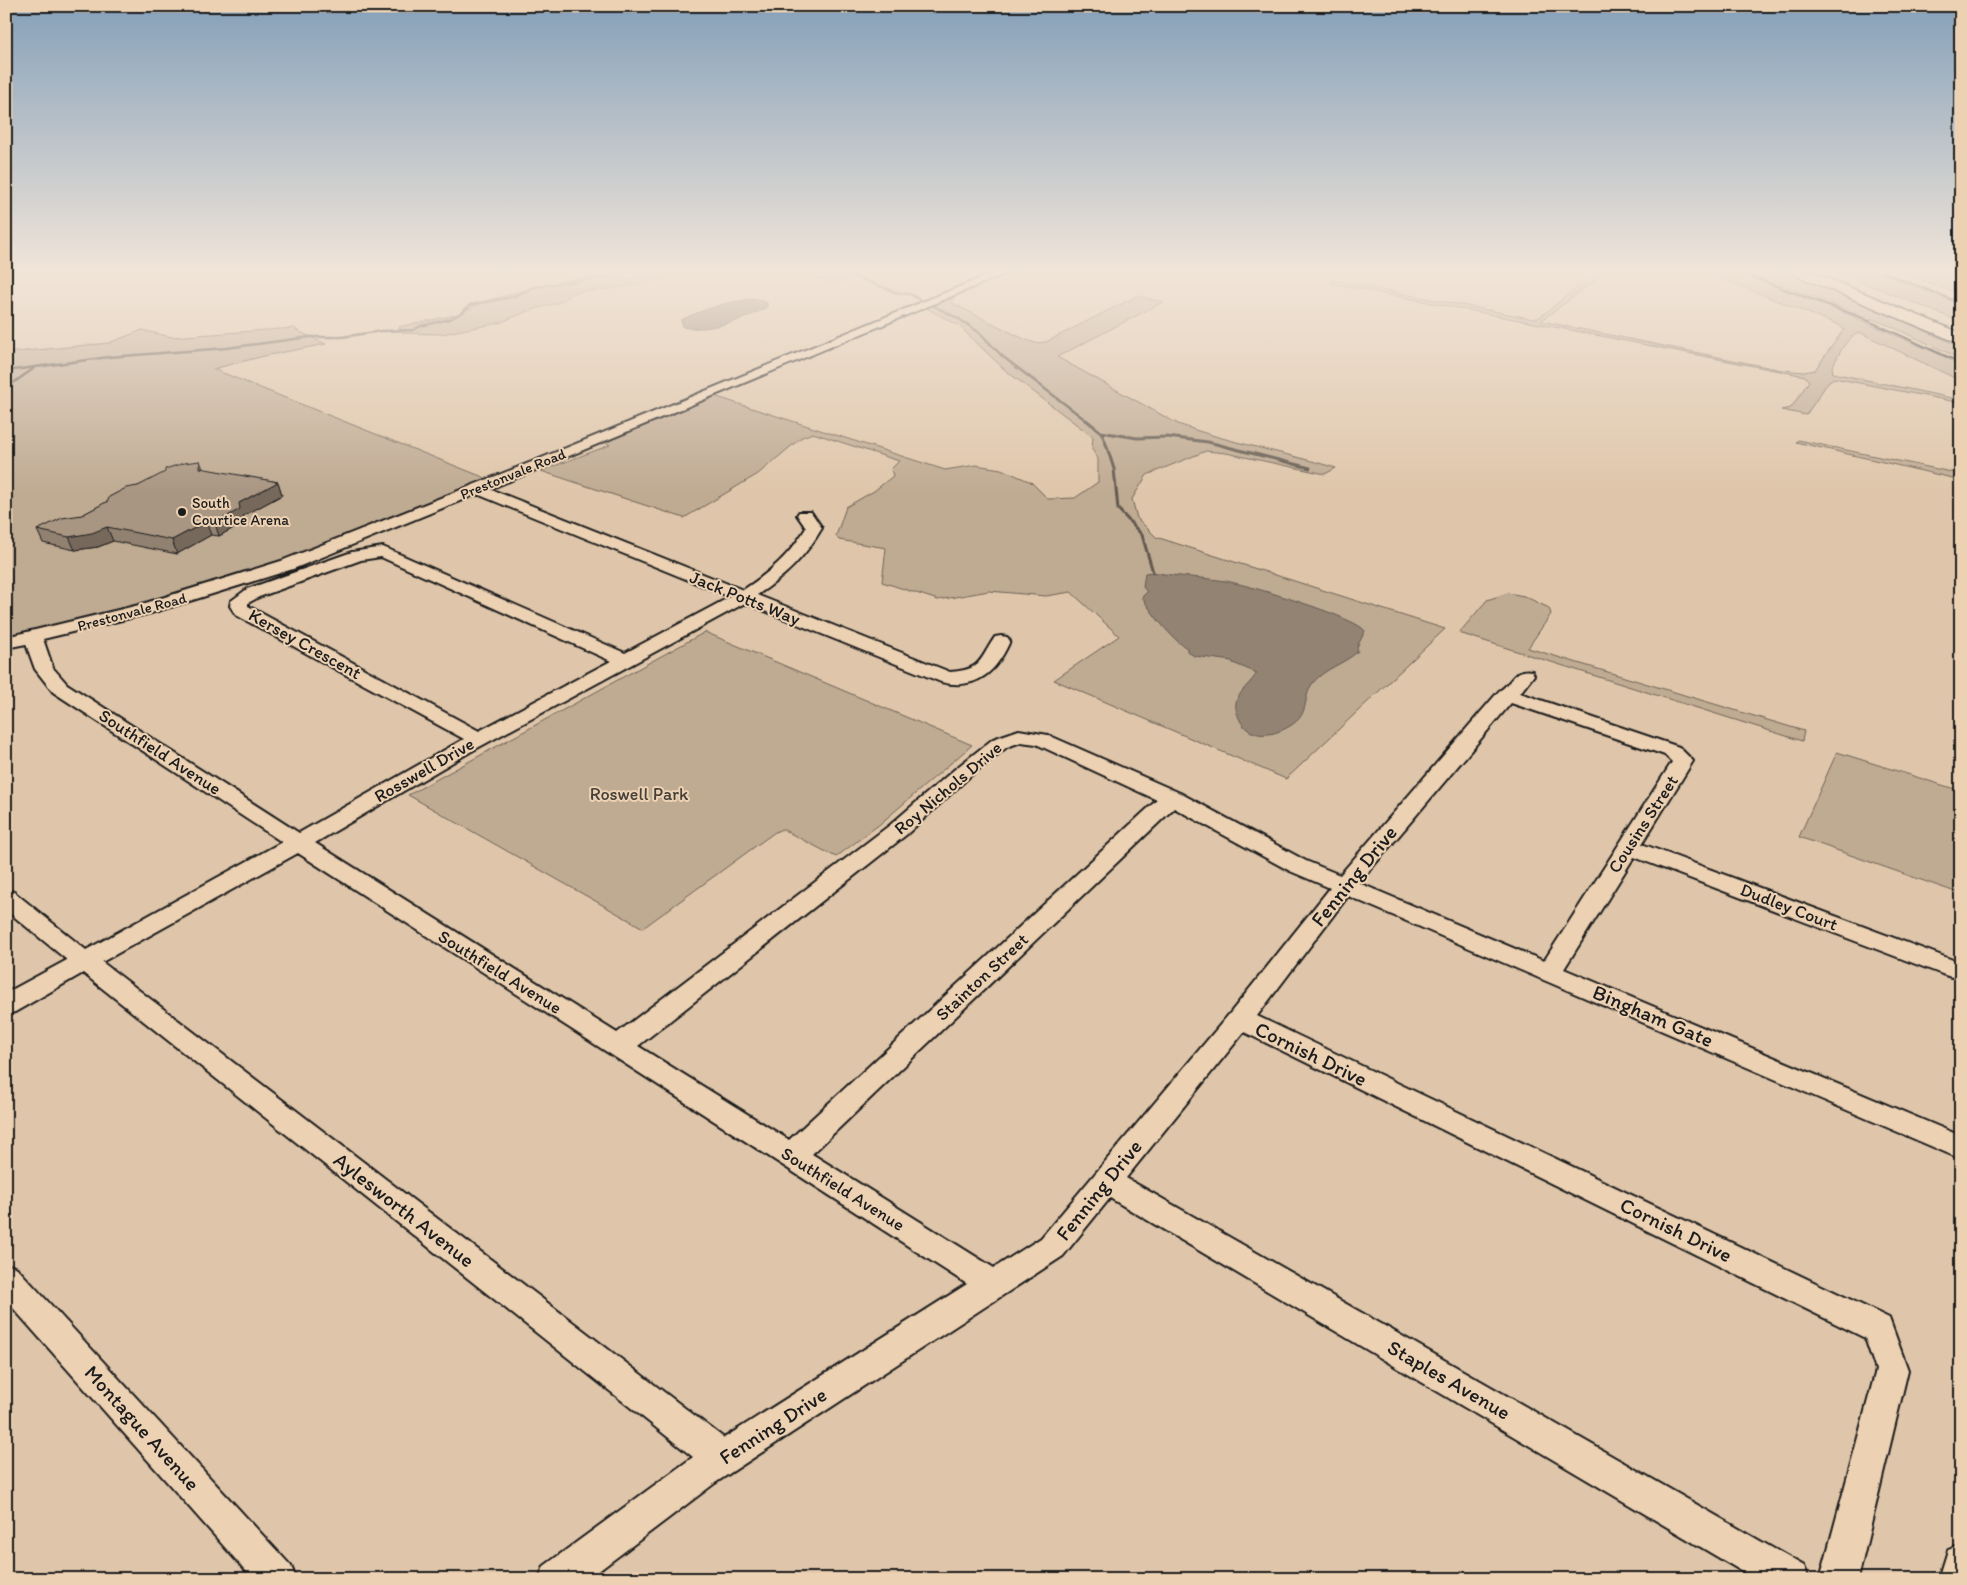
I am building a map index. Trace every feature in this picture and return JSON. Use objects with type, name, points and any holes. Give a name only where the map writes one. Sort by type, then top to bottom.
[{"type":"street","name":"Prestonvale Road","points":[[6,643],[128,614],[232,583],[296,561],[827,345]]},
{"type":"street","name":"Jack Potts Way","points":[[476,489],[948,678],[966,677],[981,671],[993,662],[1001,641]]},
{"type":"street","name":"Rosswell Drive","points":[[6,1005],[300,842],[478,739],[743,597],[773,577],[793,560],[814,528],[805,515]]},
{"type":"street","name":"Kersey Crescent","points":[[478,739],[242,610],[239,606],[240,601],[253,593],[358,555],[383,552],[624,660]]},
{"type":"street","name":"Southfield Avenue","points":[[32,637],[44,668],[60,688],[418,920],[993,1284]]},
{"type":"street","name":"Fenning Drive","points":[[557,1579],[723,1459],[1052,1247],[1240,1019],[1344,886],[1525,675]]},
{"type":"street","name":"Cousins Street","points":[[1506,695],[1672,751],[1683,761],[1550,972]]},
{"type":"street","name":"Roy Nichols Drive","points":[[618,1046],[886,839],[962,773],[1007,739],[1019,736],[1041,739],[1172,798],[1298,866],[1344,886]]},
{"type":"street","name":"Stainton Street","points":[[791,1156],[1172,798]]},
{"type":"street","name":"Dudley Court","points":[[1628,847],[1950,968]]},
{"type":"street","name":"Bingham Gate","points":[[1344,886],[1961,1148]]},
{"type":"street","name":"Aylesworth Avenue","points":[[6,897],[85,962],[723,1459]]},
{"type":"street","name":"Cornish Drive","points":[[1240,1019],[1878,1328],[1892,1370],[1839,1579]]},
{"type":"street","name":"Staples Avenue","points":[[1106,1181],[1791,1579]]},
{"type":"street","name":"Montague Avenue","points":[[6,1278],[278,1579]]},
{"type":"street","points":[[1958,1579],[1961,1563]]},
{"type":"green space","points":[[89,345],[321,345],[264,356],[213,369],[488,479],[338,540],[253,571],[148,603],[6,638],[6,353]]},
{"type":"green space","points":[[979,345],[1080,345],[1057,357],[1178,424],[1217,437],[1336,468],[1325,474],[1226,453],[1206,451],[1147,475],[1132,499],[1137,518],[1156,537],[1445,629],[1286,779],[1054,680],[1119,636],[1071,592],[1046,596],[989,591],[938,600],[882,582],[886,548],[839,540],[836,536],[846,507],[874,491],[893,476],[891,469],[899,461],[813,433],[802,437],[758,474],[684,518],[541,471],[610,445],[604,442],[714,396],[945,470],[976,465],[1001,469],[1031,482],[1048,499],[1075,498],[1098,482],[1098,459],[1092,449],[1093,437],[1005,370]]},
{"type":"green space","points":[[1646,345],[1659,345],[1782,370],[1804,372],[1815,370],[1833,345],[1845,345],[1832,367],[1833,373],[1961,400],[1961,403],[1834,378],[1829,381],[1806,415],[1781,410],[1791,408],[1809,381],[1805,376]]},
{"type":"green space","points":[[1886,345],[1917,345],[1947,358],[1961,366],[1961,381]]},
{"type":"green space","points":[[1931,345],[1956,345],[1961,347],[1961,359]]},
{"type":"green space","points":[[1798,440],[1961,474],[1961,480],[1796,442]]},
{"type":"green space","points":[[1508,593],[1524,596],[1549,608],[1551,614],[1528,648],[1804,731],[1802,741],[1459,633],[1487,600]]},
{"type":"green space","name":"Roswell Park","points":[[705,632],[972,745],[880,824],[836,857],[782,829],[775,832],[643,928],[408,795]]},
{"type":"green space","points":[[1837,752],[1961,791],[1961,894],[1799,837]]},
{"type":"shaded area","points":[[1153,572],[1225,581],[1254,588],[1322,610],[1357,625],[1365,631],[1357,647],[1358,651],[1322,674],[1312,684],[1303,712],[1296,721],[1283,730],[1276,732],[1268,734],[1254,733],[1243,725],[1236,705],[1240,695],[1257,673],[1232,661],[1194,656],[1187,651],[1187,648],[1175,639],[1162,625],[1142,597],[1147,592],[1143,587],[1145,573]]},
{"type":"building","name":"South Courtice Arena","points":[[200,461],[200,468],[278,482],[239,503],[240,509],[215,523],[206,522],[172,540],[107,527],[92,533],[69,537],[37,530],[62,518],[82,515],[108,501],[109,497],[126,488],[138,486],[165,472],[165,469],[184,463]]},
{"type":"waterway","points":[[6,371],[109,357],[250,345]]},
{"type":"waterway","points":[[991,345],[1002,356],[1087,421]]},
{"type":"waterway","points":[[6,388],[33,369]]},
{"type":"waterway","points":[[1086,420],[1101,432]]},
{"type":"waterway","points":[[1101,432],[1137,438],[1167,437],[1208,442],[1310,468]]},
{"type":"waterway","points":[[1101,432],[1114,469],[1118,509],[1142,535],[1153,572]]},
{"type":"railway","points":[[1921,345],[1961,363]]},
{"type":"place","name":"South Courtice Arena","points":[[182,512]]}]
